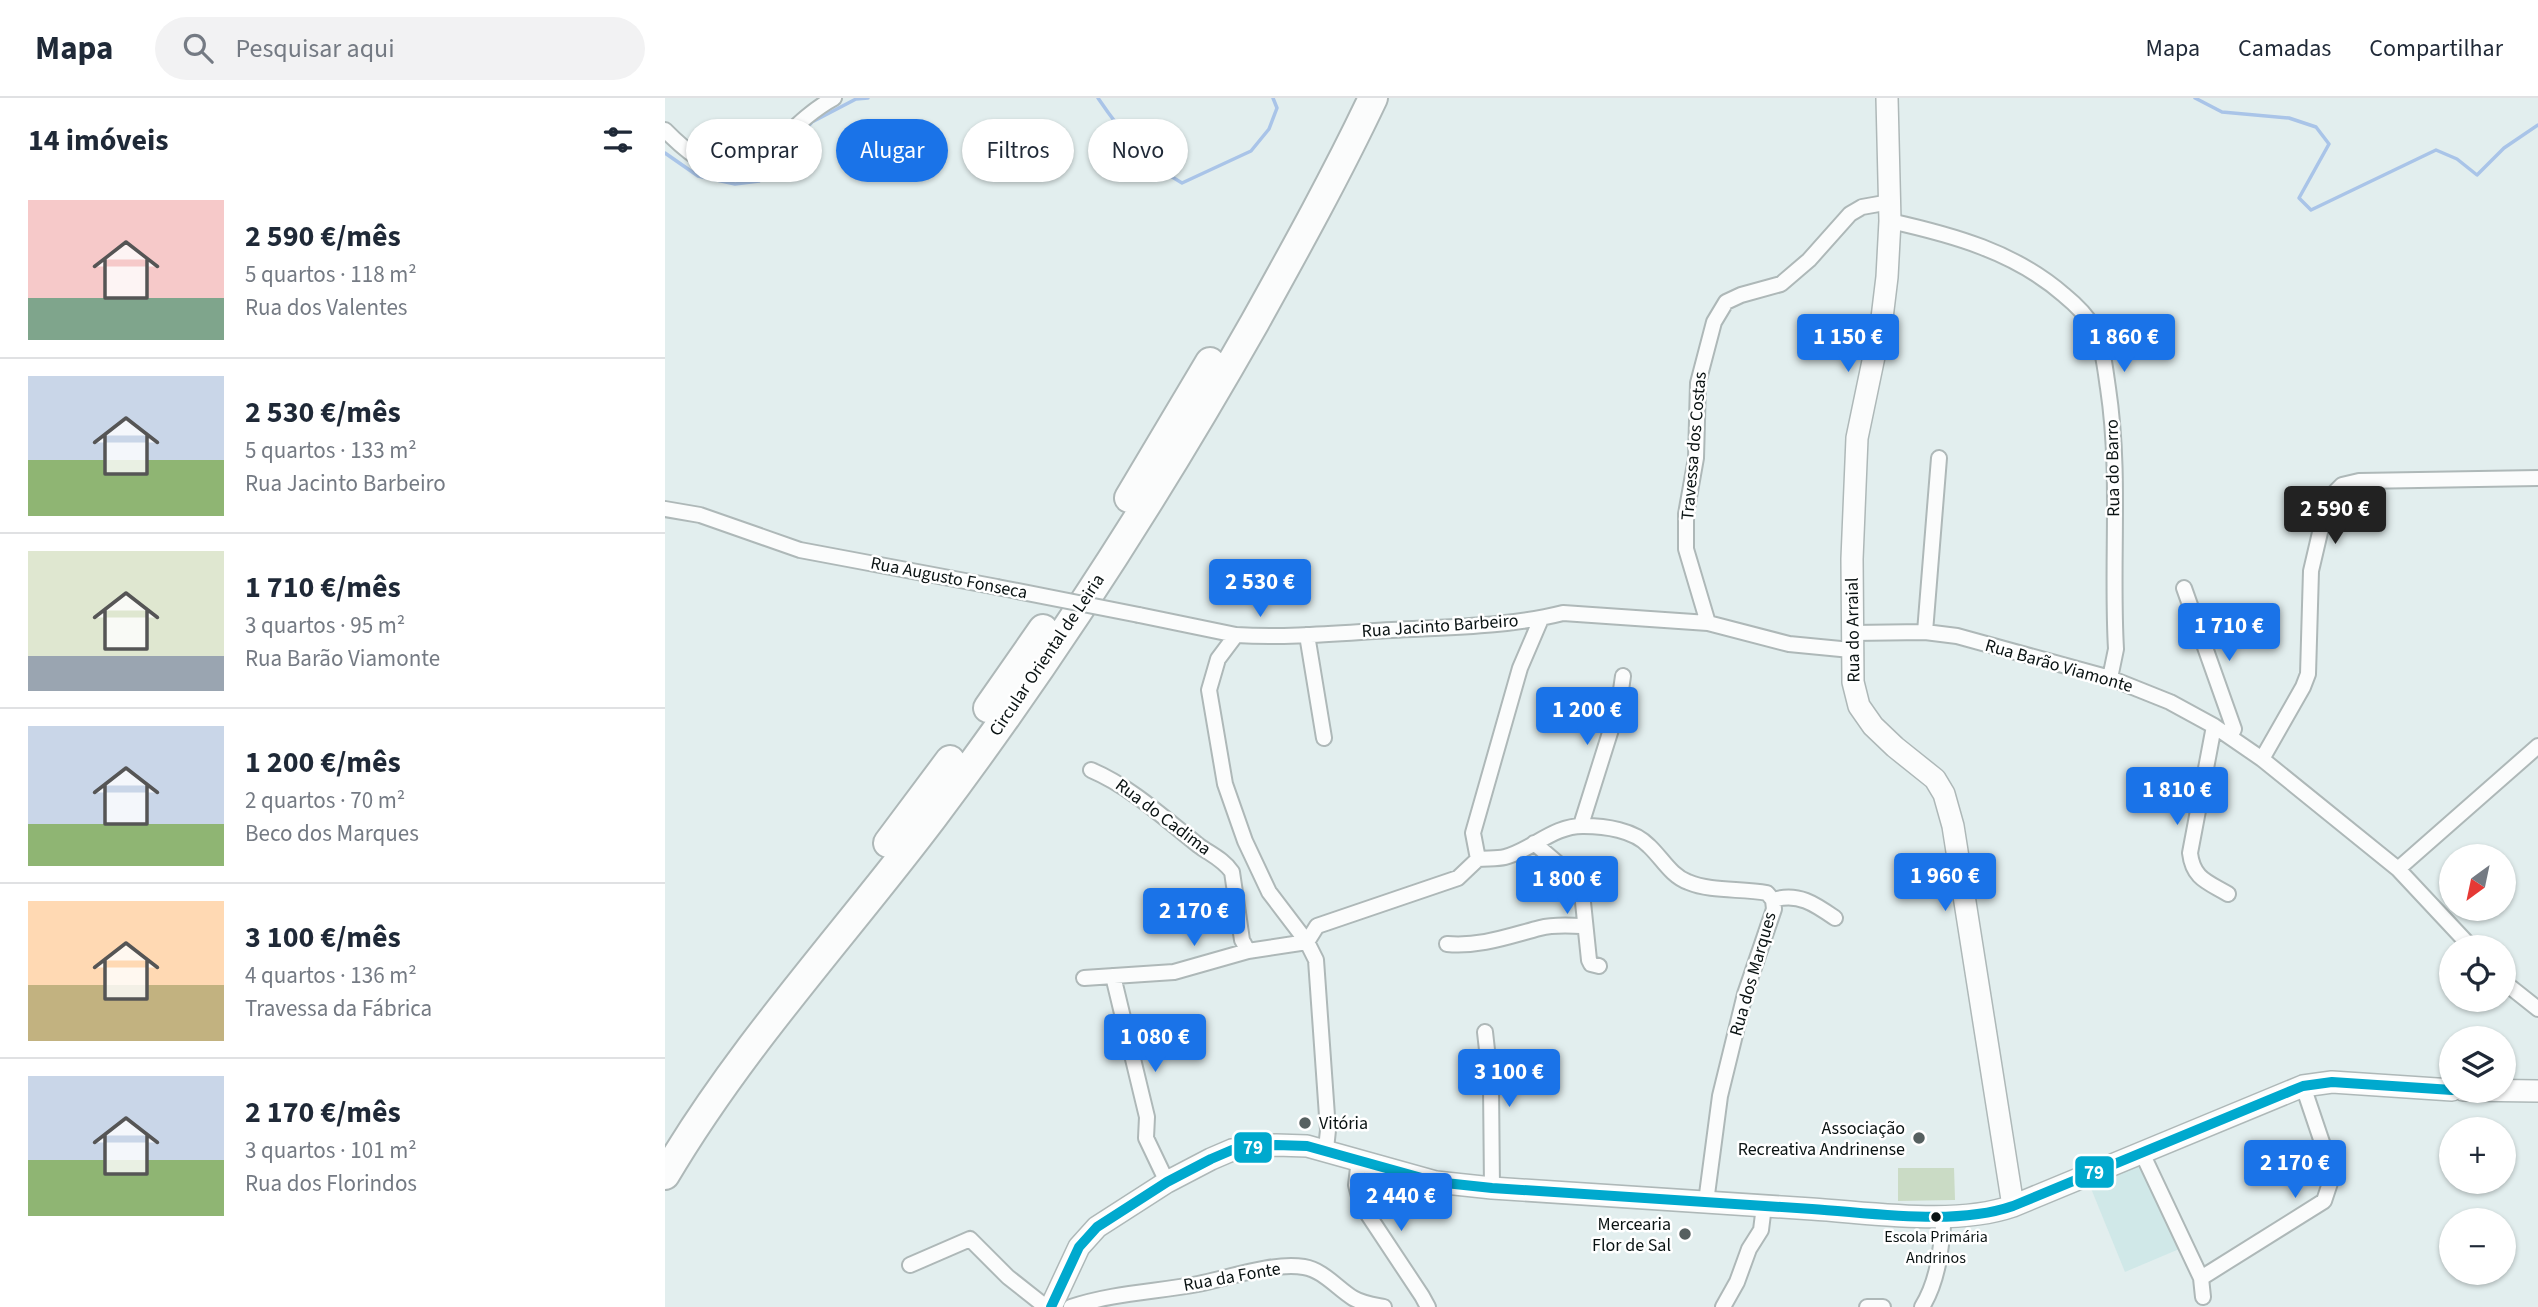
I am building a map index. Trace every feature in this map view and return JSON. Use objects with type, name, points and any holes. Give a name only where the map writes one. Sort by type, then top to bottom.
[{"type":"highway","name":"Circular Oriental de Leiria","points":[[665,1142],[728,1049],[961,746],[1097,549],[1366,100]]},
{"type":"highway","name":"Circular Oriental de Leiria","points":[[665,1175],[706,1110],[755,1044],[933,817],[1030,683],[1101,578],[1201,418],[1280,277],[1366,100]]},
{"type":"main road","name":"Rua do Arraial","points":[[1887,98],[1890,212],[1885,301],[1857,438],[1851,642],[1854,691],[1863,712],[1895,747],[1931,775],[1944,794],[1953,825],[2013,1206]]},
{"type":"main road","points":[[1048,1307],[1079,1247],[1090,1233],[1167,1182],[1232,1150],[1292,1144],[1326,1149],[1436,1182],[1492,1188],[1944,1216],[1982,1215],[2013,1206],[2303,1086],[2332,1082],[2439,1089]]},
{"type":"main road","points":[[2516,1091],[2538,1091]]},
{"type":"street","points":[[665,130],[698,157],[716,167],[738,170],[755,164],[807,117],[834,98]]},
{"type":"street","name":"Travessa dos Costas","points":[[1708,623],[1686,549],[1686,514],[1696,458],[1698,383],[1713,322],[1726,302],[1781,284],[1809,260],[1850,214],[1862,206],[1890,212]]},
{"type":"street","name":"Rua do Barro","points":[[1890,212],[1995,252],[2028,268],[2078,307],[2093,326],[2103,356],[2114,429],[2116,649],[2110,678]]},
{"type":"street","points":[[1925,632],[1939,457]]},
{"type":"street","points":[[2262,759],[2304,687],[2308,674],[2311,571],[2325,511],[2332,495],[2342,485],[2359,481],[2538,478]]},
{"type":"street","name":"Rua Augusto Fonseca","points":[[665,509],[700,516],[800,551],[1236,635]]},
{"type":"street","points":[[2184,587],[2234,729],[2230,737]]},
{"type":"street","name":"Rua Jacinto Barbeiro","points":[[1236,635],[1266,637],[1433,628],[1541,619],[1563,613],[1708,623],[1789,644],[1851,642]]},
{"type":"street","points":[[1084,978],[1174,972],[1248,951],[1307,942],[1317,926],[1458,878],[1478,859],[1473,833],[1520,668],[1541,619]]},
{"type":"street","name":"Rua Barão Viamonte","points":[[1851,642],[1925,632],[1957,636],[2110,678],[2171,702],[2214,726],[2262,759],[2398,869],[2460,935]]},
{"type":"street","points":[[1236,635],[1218,659],[1209,690],[1224,784],[1245,841],[1269,892],[1307,942],[1316,960],[1328,1129],[1326,1149]]},
{"type":"street","points":[[1307,635],[1324,738]]},
{"type":"street","points":[[1581,825],[1619,704],[1623,676]]},
{"type":"street","points":[[2214,726],[2190,853],[2192,868],[2200,877],[2228,894]]},
{"type":"street","points":[[2398,869],[2538,746]]},
{"type":"street","name":"Rua do Cadima","points":[[1091,770],[1115,780],[1202,848],[1226,863],[1232,872],[1241,940],[1248,951]]},
{"type":"street","name":"Rua dos Marques","points":[[1478,859],[1505,857],[1556,831],[1581,825],[1630,834],[1647,843],[1672,871],[1685,881],[1702,887],[1767,893],[1773,900],[1774,909],[1745,993],[1720,1097],[1706,1202]]},
{"type":"street","points":[[1534,843],[1581,883],[1589,960],[1591,964],[1599,966]]},
{"type":"street","points":[[1773,900],[1786,896],[1799,898],[1835,918]]},
{"type":"street","points":[[1447,944],[1463,946],[1486,943],[1554,926],[1585,926]]},
{"type":"street","points":[[1113,976],[1147,1116],[1146,1138],[1167,1182]]},
{"type":"street","points":[[2516,992],[2538,1009]]},
{"type":"street","points":[[1485,1032],[1491,1086],[1492,1188]]},
{"type":"street","points":[[2201,1278],[2324,1201],[2331,1180],[2329,1163],[2303,1086]]},
{"type":"street","points":[[2142,1153],[2201,1278],[2203,1297]]},
{"type":"street","points":[[1359,1160],[1356,1185],[1361,1205],[1427,1307]]},
{"type":"street","points":[[1723,1307],[1737,1282],[1749,1249],[1761,1230],[1764,1206]]},
{"type":"street","points":[[1922,1307],[1932,1290],[1944,1216]]},
{"type":"street","points":[[910,1265],[970,1239],[1008,1277],[1048,1307]]},
{"type":"street","name":"Rua da Fonte","points":[[1072,1307],[1099,1297],[1194,1284],[1285,1266],[1307,1268],[1328,1279],[1353,1298],[1365,1304],[1384,1307]]},
{"type":"street","points":[[1867,1307],[1883,1307]]},
{"type":"shaded area","points":[[2145,1162],[2184,1247],[2125,1272],[2090,1186]]},
{"type":"green space","points":[[1898,1168],[1954,1168],[1955,1200],[1898,1201]]},
{"type":"waterway","points":[[665,153],[698,176],[735,184],[759,181],[812,122],[856,99],[868,98]]},
{"type":"waterway","points":[[1098,98],[1135,146],[1157,166],[1182,183],[1251,151],[1269,129],[1277,108],[1273,98]]},
{"type":"waterway","points":[[2195,98],[2222,112],[2289,118],[2316,127],[2329,144],[2299,198],[2311,210],[2436,150],[2457,159],[2477,175],[2504,148],[2538,125]]},
{"type":"transit line","name":"79","points":[[1051,1307],[1079,1247],[1097,1227],[1167,1182],[1232,1150],[1276,1145],[1307,1146],[1436,1182],[1492,1188],[1940,1217],[1990,1212],[2013,1206],[2303,1086],[2332,1082],[2439,1089]]},
{"type":"place","name":"Vitória","points":[[1305,1123]]},
{"type":"place","name":"Associação Recreativa Andrinense","points":[[1919,1138]]},
{"type":"place","name":"Escola Primária Andrinos","points":[[1936,1217]]},
{"type":"place","name":"Mercearia Flor de Sal","points":[[1685,1234]]}]
